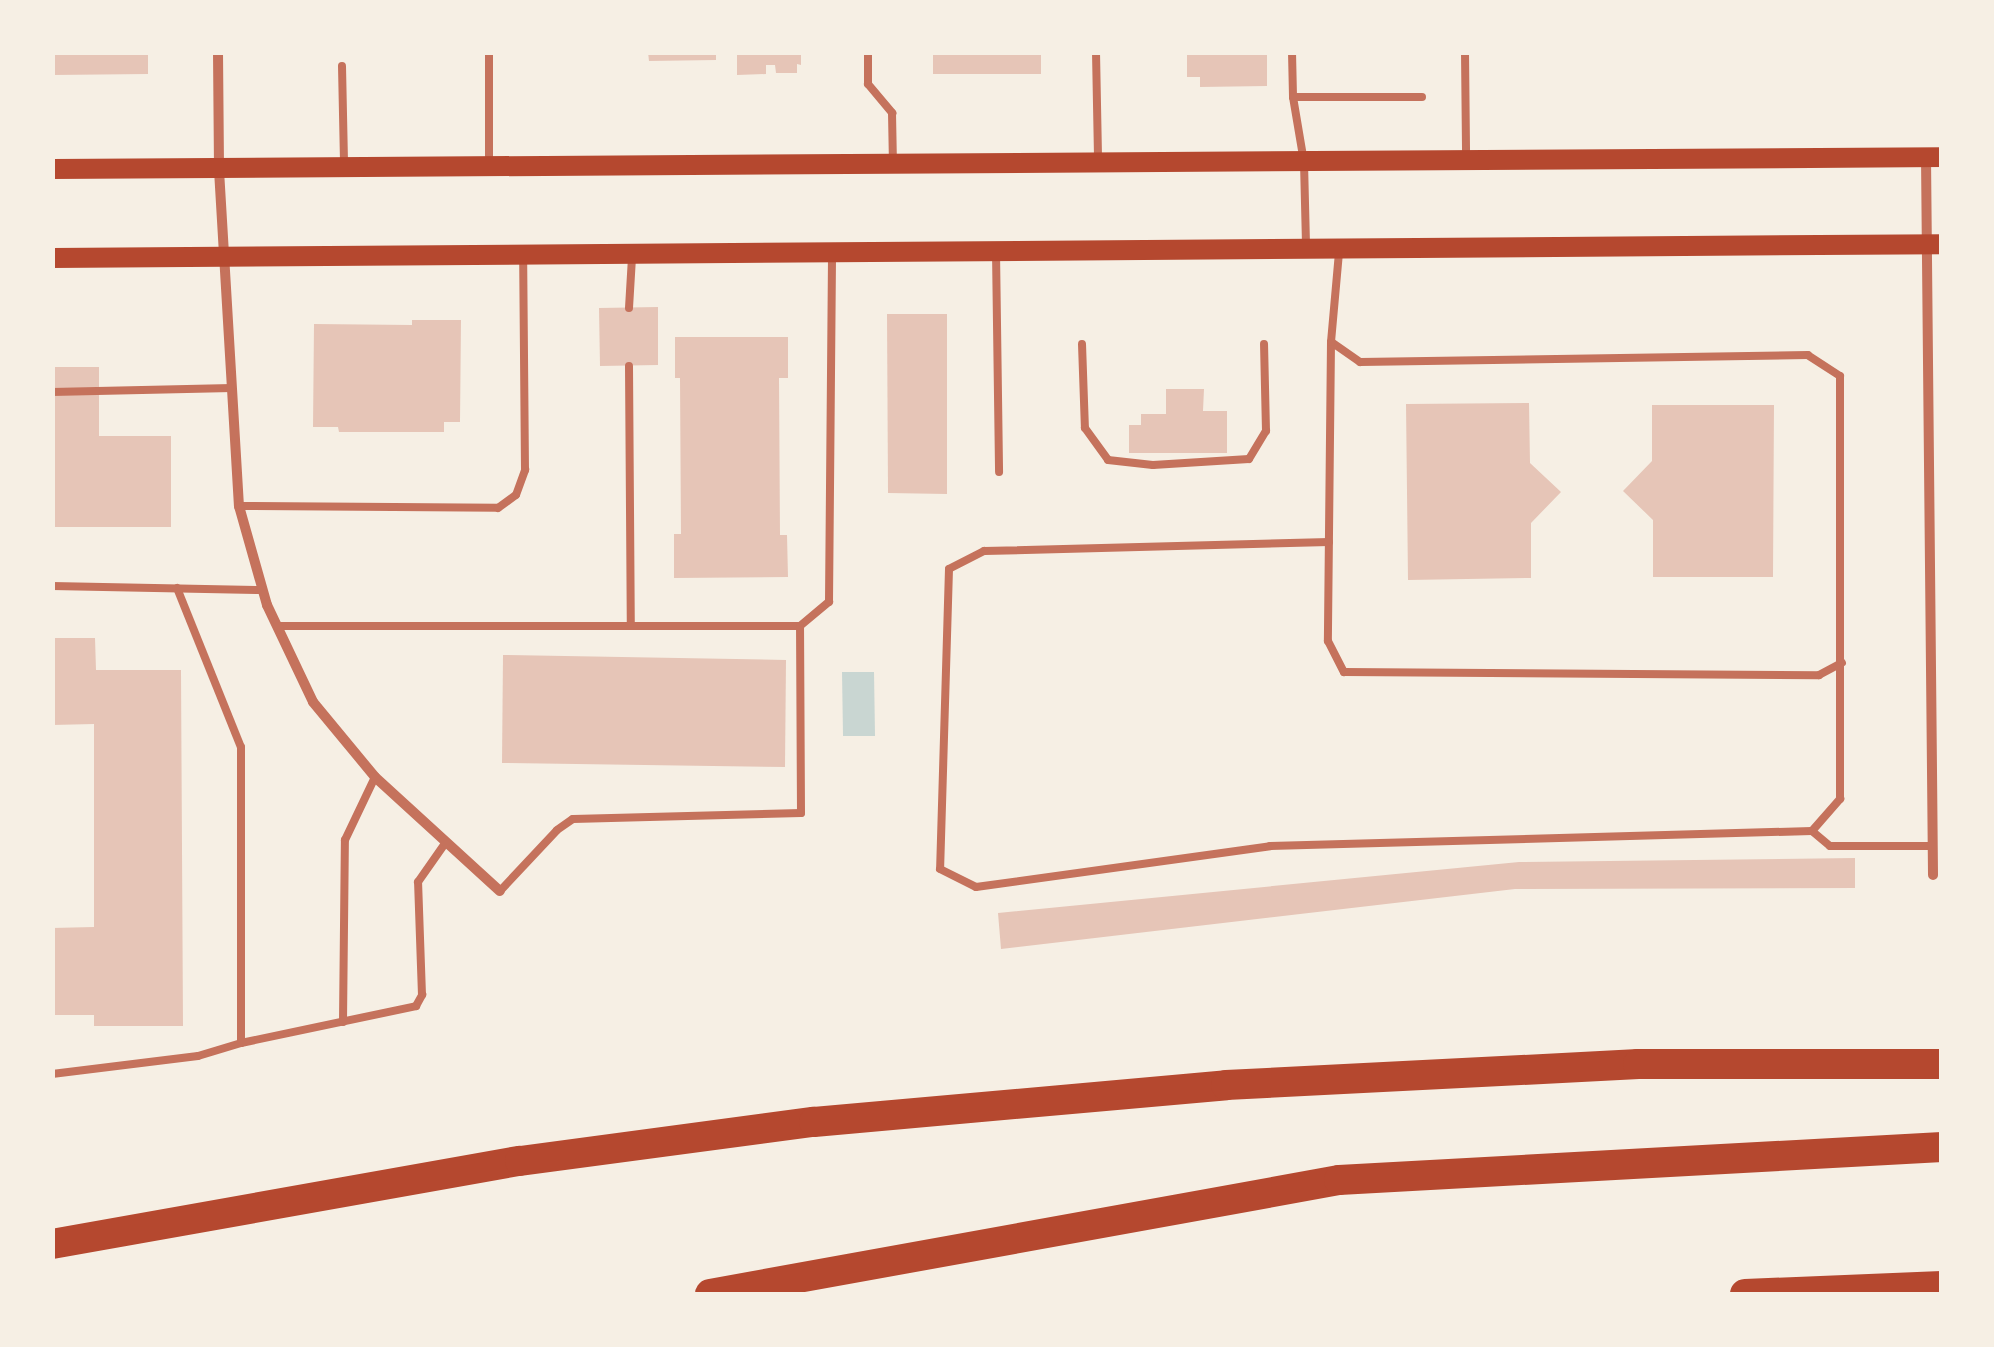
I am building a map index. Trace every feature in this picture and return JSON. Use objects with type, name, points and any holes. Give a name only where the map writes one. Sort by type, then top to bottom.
[{"type":"highway","points":[[52,1244],[538,1158],[814,1122],[1226,1085],[1638,1064],[1942,1064]]},
{"type":"highway","points":[[710,1294],[1340,1180],[1942,1146]]},
{"type":"highway","points":[[1745,1294],[1942,1286]]},
{"type":"main road","points":[[52,169],[1934,157]]},
{"type":"main road","points":[[52,258],[1934,244]]},
{"type":"street","points":[[218,52],[223,259],[240,506],[263,590],[313,702],[375,777],[500,891]]},
{"type":"street","points":[[1933,875],[1932,846],[1937,824],[1928,368],[1934,157]]},
{"type":"lane","points":[[489,52],[489,168]]},
{"type":"lane","points":[[868,52],[868,84],[892,113],[893,163]]},
{"type":"lane","points":[[1096,52],[1098,161]]},
{"type":"lane","points":[[1292,52],[1293,96],[1304,162],[1306,249]]},
{"type":"lane","points":[[1465,52],[1466,160]]},
{"type":"lane","points":[[342,66],[344,169]]},
{"type":"lane","points":[[1293,96],[1422,96]]},
{"type":"lane","points":[[1340,249],[1330,342],[1328,640],[1344,672],[1819,675],[1842,663]]},
{"type":"lane","points":[[996,252],[999,472]]},
{"type":"lane","points":[[629,308],[632,253]]},
{"type":"lane","points":[[240,506],[498,508],[516,495],[524,470],[523,254]]},
{"type":"lane","points":[[277,626],[800,626],[830,602],[832,254]]},
{"type":"lane","points":[[1330,342],[1360,362],[1808,355],[1840,376],[1840,799],[1812,832]]},
{"type":"lane","points":[[1082,344],[1085,428],[1108,460],[1152,465],[1249,459],[1266,430],[1264,344]]},
{"type":"lane","points":[[629,366],[631,626]]},
{"type":"lane","points":[[1928,368],[1942,368]]},
{"type":"lane","points":[[52,392],[232,388]]},
{"type":"lane","points":[[1328,542],[984,551],[950,569],[940,868],[976,887],[1270,846],[1812,832],[1830,846],[1932,846]]},
{"type":"lane","points":[[52,586],[263,590]]},
{"type":"lane","points":[[178,588],[242,747],[242,1043]]},
{"type":"lane","points":[[500,891],[556,830],[573,819],[801,813],[800,626]]},
{"type":"lane","points":[[343,1022],[345,840],[375,777]]},
{"type":"lane","points":[[52,1074],[198,1056],[416,1006],[422,996],[418,882],[446,842]]},
{"type":"shaded area","points":[[842,672],[874,672],[875,736],[843,736]]},
{"type":"building","points":[[52,52],[148,52],[148,74],[52,75]]},
{"type":"building","points":[[648,52],[716,52],[716,60],[649,61]]},
{"type":"building","points":[[737,52],[801,52],[801,65],[797,64],[797,73],[776,73],[775,65],[766,65],[766,74],[737,75]]},
{"type":"building","points":[[933,52],[1041,52],[1041,74],[933,74]]},
{"type":"building","points":[[1187,52],[1267,52],[1267,86],[1200,87],[1200,77],[1187,77]]},
{"type":"building","points":[[658,307],[658,365],[600,366],[599,308]]},
{"type":"building","points":[[887,314],[947,314],[947,494],[888,493]]},
{"type":"building","points":[[412,320],[461,320],[460,422],[444,422],[444,432],[339,432],[338,427],[313,427],[314,324],[412,325]]},
{"type":"building","points":[[675,337],[788,337],[788,378],[779,378],[780,535],[787,535],[788,577],[674,578],[674,534],[681,534],[680,378],[675,378]]},
{"type":"building","points":[[52,367],[99,367],[99,436],[171,436],[171,527],[52,527]]},
{"type":"building","points":[[1166,389],[1204,389],[1203,411],[1227,411],[1227,453],[1129,453],[1129,425],[1141,425],[1141,414],[1166,414]]},
{"type":"building","points":[[1529,403],[1530,463],[1561,492],[1531,523],[1531,578],[1408,580],[1406,404]]},
{"type":"building","points":[[1652,405],[1774,405],[1773,577],[1653,577],[1653,520],[1623,491],[1652,461]]},
{"type":"building","points":[[52,638],[95,638],[96,670],[181,670],[183,1026],[94,1026],[94,1015],[52,1015],[52,928],[94,927],[94,724],[52,725]]},
{"type":"building","points":[[503,655],[786,660],[785,767],[502,763]]},
{"type":"building","points":[[1855,858],[1855,888],[1515,889],[1001,949],[998,913],[1519,862]]}]
